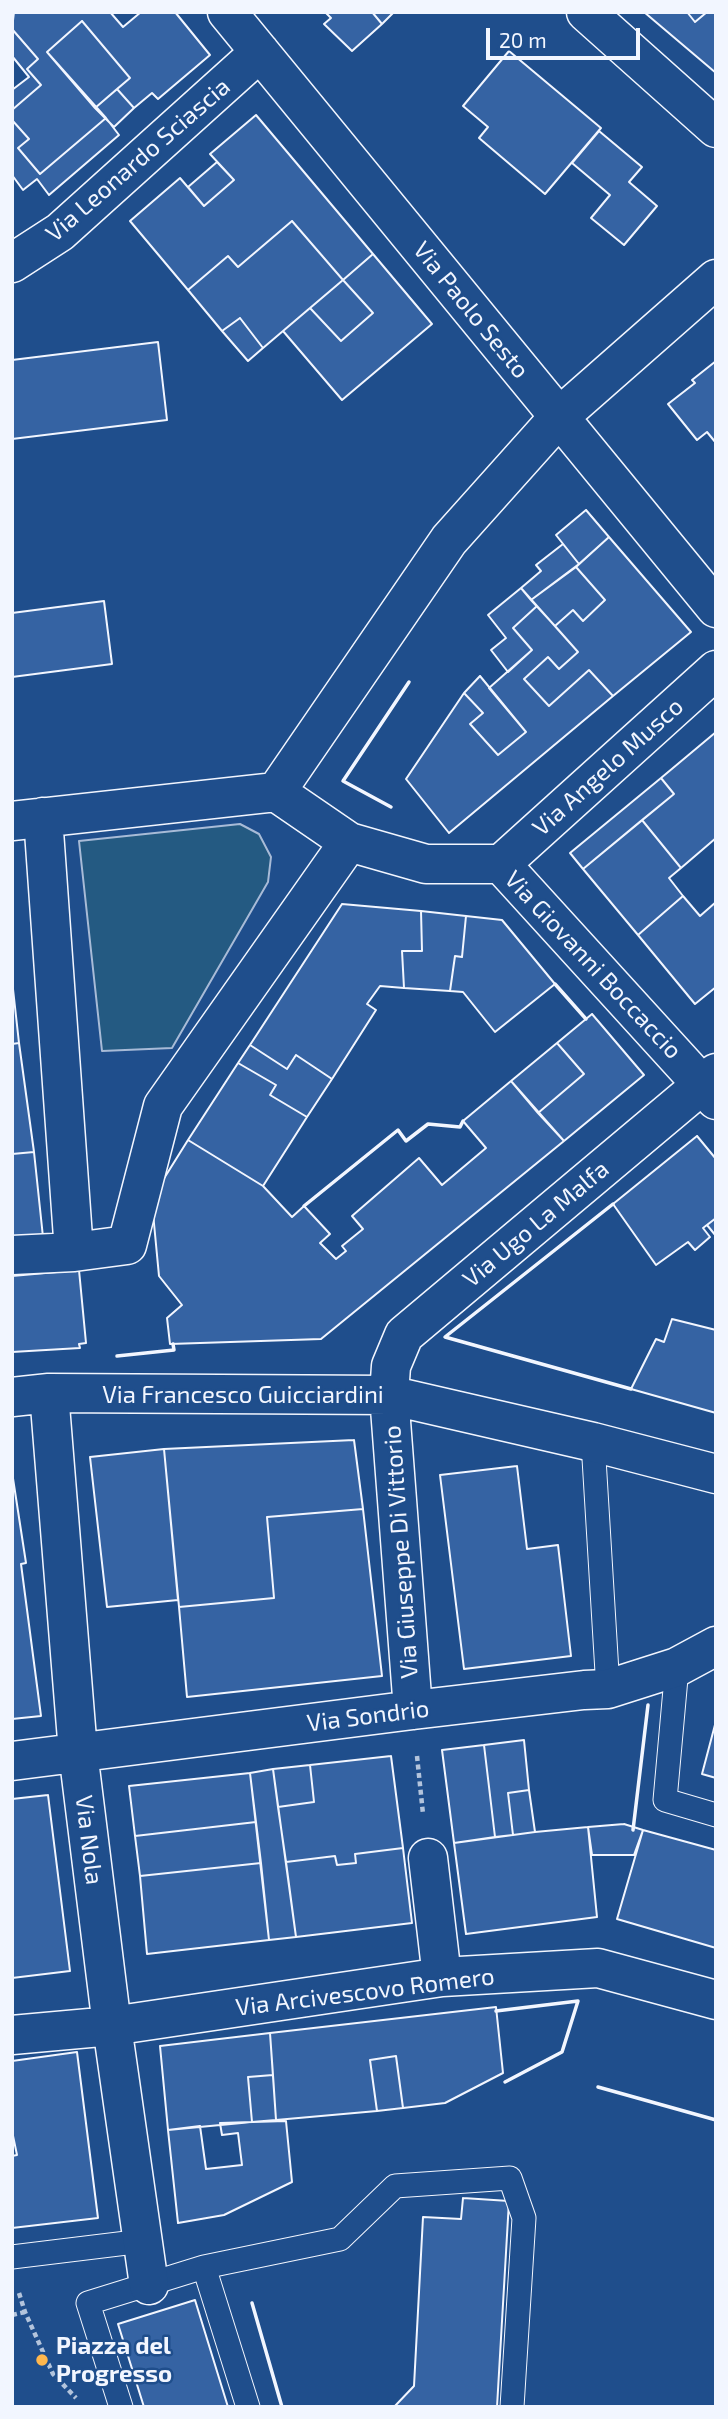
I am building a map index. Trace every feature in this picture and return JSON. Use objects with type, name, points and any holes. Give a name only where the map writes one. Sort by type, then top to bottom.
[{"type":"street","name":"Via Paolo Sesto","points":[[228,12],[716,608]]},
{"type":"street","points":[[586,12],[716,128]]},
{"type":"street","name":"Via Leonardo Sciascia","points":[[12,263],[60,232],[260,52]]},
{"type":"street","points":[[74,1252],[28,819],[276,792],[449,540],[559,417],[716,279]]},
{"type":"street","name":"Via Angelo Musco","points":[[501,864],[716,670]]},
{"type":"street","name":"Via Giovanni Boccaccio","points":[[276,792],[349,842],[426,864],[501,864],[711,1086]]},
{"type":"street","points":[[12,1255],[74,1252],[127,1245],[163,1106],[349,842]]},
{"type":"street","name":"Via Ugo La Malfa","points":[[389,1395],[391,1366],[404,1335],[711,1086]]},
{"type":"street","name":"Via Francesco Guicciardini","points":[[31,1395],[389,1395],[593,1442],[716,1474]]},
{"type":"street","name":"Via Nola","points":[[31,1395],[112,2026],[149,2284]]},
{"type":"street","name":"Via Giuseppe Di Vittorio","points":[[389,1395],[412,1710]]},
{"type":"street","name":"Via Sondrio","points":[[12,1761],[412,1710],[608,1689],[677,1667],[716,1646]]},
{"type":"street","points":[[428,1858],[442,1978]]},
{"type":"street","name":"Via Arcivescovo Romero","points":[[12,2035],[112,2026],[442,1978],[598,1968],[716,2000]]},
{"type":"lane","points":[[593,1442],[608,1689]]},
{"type":"lane","points":[[677,1667],[665,1800],[716,1815]]},
{"type":"lane","points":[[121,2407],[88,2303],[204,2267],[340,2239],[395,2186],[510,2178],[524,2218],[512,2407]]},
{"type":"lane","points":[[12,2257],[143,2241]]},
{"type":"lane","points":[[204,2267],[248,2407]]},
{"type":"path","points":[[412,1710],[428,1858]]},
{"type":"path","points":[[16,2283],[25,2312],[53,2374],[82,2404]]},
{"type":"path","points":[[12,2315],[25,2312]]},
{"type":"shaded area","points":[[240,824],[259,834],[271,857],[268,882],[172,1048],[102,1051],[79,841]]},
{"type":"building","points":[[14,12],[110,12],[123,27],[141,12],[175,12],[210,55],[158,99],[152,93],[134,108],[117,89],[130,78],[82,21],[47,52],[106,118],[40,174],[18,148],[29,139],[12,120],[12,110],[41,85],[27,69],[38,59],[12,29]]},
{"type":"building","points":[[325,12],[372,12],[382,24],[352,51],[324,24],[331,18]]},
{"type":"building","points":[[372,12],[394,12],[382,24]]},
{"type":"building","points":[[644,12],[687,12],[695,22],[707,12],[716,12],[716,73]]},
{"type":"building","points":[[687,12],[707,12],[695,22]]},
{"type":"building","points":[[82,21],[130,78],[95,108],[47,52]]},
{"type":"building","points":[[12,29],[38,59],[27,69],[41,85],[12,110],[12,90],[29,77],[12,56]]},
{"type":"building","points":[[509,51],[601,128],[545,194],[479,138],[488,127],[463,106]]},
{"type":"building","points":[[117,89],[134,108],[114,127],[95,108]]},
{"type":"building","points":[[256,115],[373,254],[343,280],[292,221],[238,267],[228,256],[188,290],[130,221],[180,178],[204,206],[234,180],[210,154]]},
{"type":"building","points":[[106,118],[119,135],[49,195],[37,179],[23,190],[12,175],[12,120],[29,139],[18,148],[40,174]]},
{"type":"building","points":[[599,131],[642,167],[629,182],[657,206],[624,245],[591,218],[610,195],[572,163]]},
{"type":"building","points":[[217,162],[234,180],[204,206],[188,187]]},
{"type":"building","points":[[292,221],[343,280],[263,348],[240,318],[222,331],[188,290],[228,256],[238,267]]},
{"type":"building","points":[[373,254],[432,324],[342,400],[283,331],[310,308],[341,341],[373,313],[343,280]]},
{"type":"building","points":[[343,280],[373,313],[341,341],[310,308]]},
{"type":"building","points":[[240,318],[263,348],[248,361],[222,331]]},
{"type":"building","points":[[158,342],[167,420],[12,439],[12,360]]},
{"type":"building","points":[[716,361],[716,443],[707,432],[697,440],[668,404],[695,383],[692,380]]},
{"type":"building","points":[[586,510],[609,537],[579,564],[556,535]]},
{"type":"building","points":[[609,537],[691,632],[613,696],[589,670],[549,706],[524,679],[548,657],[559,669],[578,652],[555,626],[573,610],[583,621],[605,600],[576,567]]},
{"type":"building","points":[[563,544],[579,564],[531,600],[521,588],[541,571],[536,565]]},
{"type":"building","points":[[576,567],[605,600],[583,621],[573,610],[555,626],[531,600]]},
{"type":"building","points":[[521,588],[537,606],[513,628],[532,650],[508,672],[491,650],[506,638],[488,615]]},
{"type":"building","points":[[104,601],[112,664],[12,677],[12,613]]},
{"type":"building","points":[[537,606],[578,652],[559,669],[548,657],[524,679],[549,706],[589,670],[613,696],[449,833],[406,779],[464,693],[483,713],[470,724],[498,755],[526,732],[489,688],[532,650],[513,628]]},
{"type":"building","points":[[480,676],[526,732],[498,755],[470,724],[483,713],[464,693]]},
{"type":"building","points":[[716,732],[716,838],[681,868],[642,820],[674,794],[661,778]]},
{"type":"building","points":[[661,778],[674,794],[583,869],[570,853]]},
{"type":"building","points":[[642,820],[681,868],[669,878],[683,896],[638,935],[583,869]]},
{"type":"building","points":[[683,896],[700,916],[716,902],[716,987],[695,1004],[638,935]]},
{"type":"building","points":[[342,904],[421,911],[422,951],[402,951],[404,988],[380,986],[367,1004],[376,1010],[332,1079],[296,1055],[287,1069],[250,1045]]},
{"type":"building","points":[[421,911],[466,916],[462,957],[455,956],[450,991],[404,988],[402,951],[422,951]]},
{"type":"building","points":[[466,916],[502,920],[555,984],[495,1032],[463,992],[450,991],[455,956],[462,957]]},
{"type":"building","points":[[12,980],[19,1043],[12,1044]]},
{"type":"building","points":[[592,1014],[644,1075],[564,1141],[538,1113],[584,1074],[557,1043]]},
{"type":"building","points":[[19,1043],[34,1152],[12,1154],[12,1044]]},
{"type":"building","points":[[557,1043],[584,1074],[538,1113],[511,1081]]},
{"type":"building","points":[[250,1045],[287,1069],[296,1055],[332,1079],[307,1117],[270,1095],[276,1085],[238,1063]]},
{"type":"building","points":[[238,1063],[276,1085],[270,1095],[307,1117],[263,1186],[188,1140]]},
{"type":"building","points":[[511,1081],[564,1141],[321,1339],[170,1344],[167,1318],[182,1305],[159,1276],[153,1213],[158,1188],[188,1140],[263,1186],[292,1217],[304,1206],[330,1234],[320,1243],[336,1259],[346,1251],[342,1246],[363,1229],[352,1216],[419,1158],[442,1185],[486,1148],[463,1121]]},
{"type":"building","points":[[697,1136],[716,1159],[716,1218],[703,1228],[710,1237],[695,1250],[688,1242],[656,1265],[613,1204]]},
{"type":"building","points":[[34,1152],[43,1237],[12,1241],[12,1154]]},
{"type":"building","points":[[716,1218],[716,1236],[707,1225]]},
{"type":"building","points":[[79,1270],[86,1343],[79,1344],[80,1348],[12,1352],[12,1276]]},
{"type":"building","points":[[672,1319],[716,1330],[716,1413],[631,1389],[656,1339],[664,1342]]},
{"type":"building","points":[[354,1440],[363,1509],[267,1517],[274,1598],[179,1607],[164,1449]]},
{"type":"building","points":[[164,1449],[178,1600],[107,1607],[90,1457]]},
{"type":"building","points":[[517,1466],[527,1549],[558,1545],[571,1656],[464,1669],[440,1475]]},
{"type":"building","points":[[12,1472],[26,1563],[21,1564],[41,1716],[12,1719]]},
{"type":"building","points":[[363,1509],[382,1676],[187,1697],[179,1607],[274,1598],[267,1517]]},
{"type":"building","points":[[716,1721],[716,1778],[702,1774]]},
{"type":"building","points":[[524,1740],[529,1790],[508,1793],[513,1835],[495,1837],[484,1745]]},
{"type":"building","points":[[484,1745],[495,1837],[454,1843],[442,1750]]},
{"type":"building","points":[[391,1756],[403,1848],[355,1854],[356,1863],[337,1865],[335,1856],[286,1862],[278,1807],[314,1802],[310,1765]]},
{"type":"building","points":[[310,1765],[314,1802],[278,1807],[273,1769]]},
{"type":"building","points":[[273,1769],[296,1937],[269,1940],[250,1773]]},
{"type":"building","points":[[250,1773],[256,1822],[135,1836],[129,1786]]},
{"type":"building","points":[[529,1790],[535,1832],[513,1835],[508,1793]]},
{"type":"building","points":[[48,1795],[70,1971],[12,1978],[12,1799]]},
{"type":"building","points":[[256,1822],[261,1863],[140,1876],[135,1836]]},
{"type":"building","points":[[624,1824],[643,1830],[634,1855],[592,1855],[588,1827]]},
{"type":"building","points":[[588,1827],[597,1917],[466,1934],[454,1843]]},
{"type":"building","points":[[643,1830],[716,1850],[716,1948],[617,1919]]},
{"type":"building","points":[[403,1848],[412,1923],[296,1937],[286,1862],[335,1856],[337,1865],[356,1863],[355,1854]]},
{"type":"building","points":[[261,1863],[269,1940],[147,1954],[140,1876]]},
{"type":"building","points":[[496,2007],[503,2073],[445,2103],[403,2108],[396,2056],[370,2060],[377,2111],[276,2120],[270,2033]]},
{"type":"building","points":[[270,2033],[273,2075],[248,2077],[252,2122],[168,2130],[160,2046]]},
{"type":"building","points":[[77,2052],[98,2218],[12,2228],[12,2156],[17,2155],[12,2131],[12,2061]]},
{"type":"building","points":[[396,2056],[403,2108],[377,2111],[370,2060]]},
{"type":"building","points":[[273,2075],[276,2120],[252,2122],[248,2077]]},
{"type":"building","points":[[286,2121],[292,2182],[224,2215],[178,2223],[168,2130],[200,2126],[206,2169],[242,2165],[238,2133],[222,2135],[220,2123]]},
{"type":"building","points":[[463,2198],[509,2201],[497,2407],[394,2407],[414,2386],[423,2217],[461,2219]]},
{"type":"building","points":[[195,2300],[228,2407],[144,2407],[118,2324]]},
{"type":"wall","points":[[391,807],[343,781],[409,682]]},
{"type":"wall","points":[[555,984],[586,1019]]},
{"type":"wall","points":[[304,1206],[398,1130],[406,1141],[428,1124],[460,1127],[463,1121]]},
{"type":"wall","points":[[613,1204],[445,1337],[631,1389]]},
{"type":"wall","points":[[117,1356],[174,1350],[173,1344]]},
{"type":"wall","points":[[633,1830],[648,1705]]},
{"type":"wall","points":[[496,2011],[578,2001],[562,2052],[505,2082]]},
{"type":"wall","points":[[598,2087],[716,2120]]},
{"type":"wall","points":[[252,2303],[282,2407]]},
{"type":"place","name":"Piazza del Progresso","points":[[42,2360]]}]
